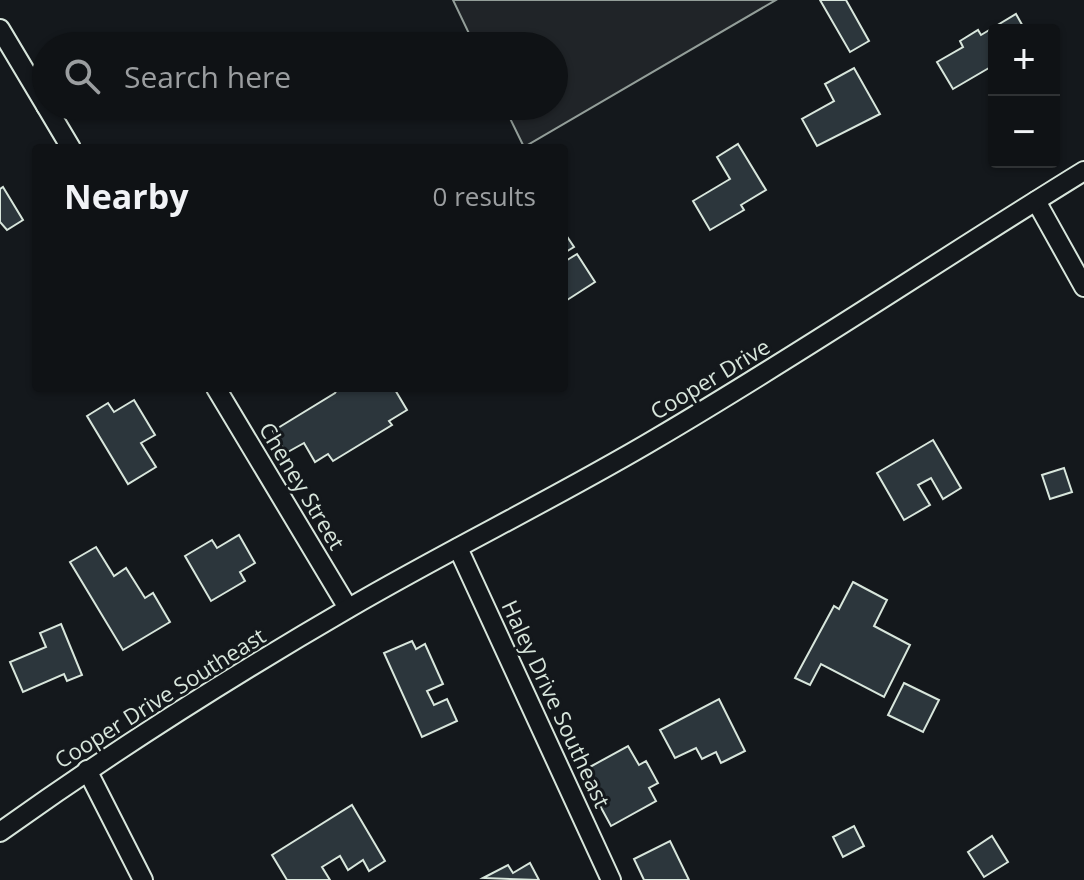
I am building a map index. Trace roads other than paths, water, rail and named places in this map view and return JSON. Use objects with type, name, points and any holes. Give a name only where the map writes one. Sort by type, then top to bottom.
[{"type":"street","points":[[0,29],[32,83]]},
{"type":"street","points":[[54,120],[69,144]]},
{"type":"street","name":"Cooper Drive","points":[[348,608],[653,440],[799,353],[1084,171]]},
{"type":"street","points":[[1036,201],[1084,287]]},
{"type":"street","name":"Cheney Street","points":[[218,392],[348,608]]},
{"type":"street","name":"Haley Drive Southeast","points":[[458,548],[611,880]]},
{"type":"street","name":"Cooper Drive Southeast","points":[[0,832],[87,770],[348,608]]},
{"type":"street","points":[[87,770],[143,880]]}]
